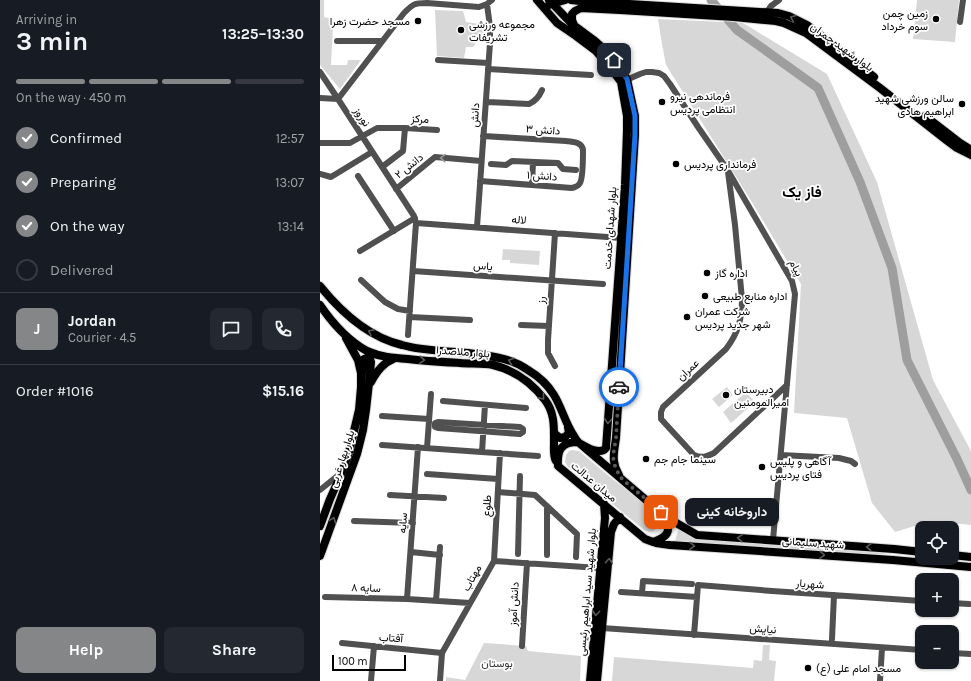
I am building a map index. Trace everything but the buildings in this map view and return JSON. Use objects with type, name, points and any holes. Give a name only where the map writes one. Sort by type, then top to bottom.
[{"type":"main road","name":"بلوار شهدای خدمت","points":[[537,0],[546,11],[567,21],[608,53],[624,81],[635,116],[616,438],[613,456],[616,469],[622,479]]},
{"type":"main road","points":[[546,11],[551,2],[565,0]]},
{"type":"main road","name":"بلوار شهید چمران","points":[[571,0],[727,10],[766,16],[806,34],[880,88],[957,148],[971,155]]},
{"type":"main road","points":[[551,2],[567,21]]},
{"type":"main road","name":"بلوار شهید چمران","points":[[567,21],[575,11],[581,8],[734,17],[766,16],[778,13],[789,16],[807,25],[960,143],[971,149]]},
{"type":"main road","name":"بلوار شهدای خدمت","points":[[578,442],[594,450],[599,451],[606,448],[625,185],[627,116],[624,81]]},
{"type":"main road","name":"بلوار ملاصدرا","points":[[320,286],[348,316],[362,327],[382,338],[400,345],[421,349],[496,356],[514,362],[529,370],[544,382],[554,395],[568,427],[578,442]]},
{"type":"main road","name":"بلوار ملاصدرا","points":[[320,305],[345,336],[367,351],[379,356],[492,365],[508,370],[524,379],[546,401],[552,413],[554,424],[554,458],[558,466]]},
{"type":"main road","points":[[345,336],[358,360],[364,386]]},
{"type":"main road","points":[[364,386],[382,366],[395,358]]},
{"type":"main road","name":"بلوار بهار غربی","points":[[320,526],[349,452],[364,386]]},
{"type":"main road","name":"بلوار بهار غربی","points":[[320,556],[357,454],[363,430],[364,386]]},
{"type":"main road","points":[[554,433],[560,438],[565,437],[569,433],[568,427]]},
{"type":"main road","name":"میدان عدالت","points":[[653,542],[644,538],[558,466],[557,456],[562,447],[570,442],[578,442],[666,517],[697,535],[894,548],[915,551]]},
{"type":"main road","name":"بلوار شهید سید ابراهیم رئیسی","points":[[598,681],[600,568],[605,518],[604,504]]},
{"type":"main road","points":[[653,542],[662,539],[666,535],[669,529],[669,524],[666,517]]},
{"type":"main road","name":"بلوار شهید سید ابراهیم رئیسی","points":[[590,681],[611,532],[614,524],[620,518]]},
{"type":"main road","name":"شهید سلیمانی","points":[[653,542],[670,545],[893,560],[971,567]]},
{"type":"main road","points":[[893,560],[894,548]]},
{"type":"main road","points":[[959,555],[971,556]]},
{"type":"street","points":[[766,16],[771,6],[779,0]]},
{"type":"street","points":[[960,22],[963,0]]},
{"type":"street","points":[[320,98],[338,99],[404,13],[409,2],[479,7],[489,2]]},
{"type":"street","name":"دانش","points":[[477,227],[488,66],[490,27],[489,2]]},
{"type":"street","points":[[336,41],[382,41]]},
{"type":"street","points":[[438,60],[591,76]]},
{"type":"street","name":"نوروز","points":[[320,72],[416,221]]},
{"type":"street","name":"پیام","points":[[624,81],[646,72],[658,73],[664,76],[728,169],[788,272],[794,287],[795,294],[788,385],[773,540]]},
{"type":"street","points":[[486,102],[529,104],[534,102],[540,96],[542,90]]},
{"type":"street","points":[[320,143],[350,143],[377,128],[405,128]]},
{"type":"street","name":"مرکز","points":[[382,167],[403,151],[405,128],[437,130]]},
{"type":"street","name":"دانش ۳","points":[[483,136],[576,142],[583,146],[582,163]]},
{"type":"street","points":[[320,174],[331,177],[372,152]]},
{"type":"street","name":"دانش ۲","points":[[396,189],[434,157],[481,161]]},
{"type":"street","points":[[491,164],[506,165],[512,161],[558,163],[563,169],[576,170]]},
{"type":"street","points":[[532,185],[533,162]]},
{"type":"street","name":"دانش ۱","points":[[480,181],[576,187],[581,182],[582,163]]},
{"type":"street","name":"عمران","points":[[728,169],[742,299],[740,324],[733,340],[726,349],[663,407],[661,419],[694,455],[701,458],[707,457],[714,453],[788,385]]},
{"type":"street","points":[[358,176],[394,231]]},
{"type":"street","points":[[360,251],[394,231],[416,221],[408,335]]},
{"type":"street","name":"لاله","points":[[416,221],[621,238]]},
{"type":"street","name":"رز","points":[[555,233],[548,353],[555,366]]},
{"type":"street","name":"یاس","points":[[413,271],[603,284]]},
{"type":"street","points":[[361,280],[385,302],[410,314],[470,320]]},
{"type":"street","points":[[522,325],[549,326]]},
{"type":"street","points":[[428,448],[431,394]]},
{"type":"street","points":[[443,401],[526,408]]},
{"type":"street","points":[[482,452],[485,405]]},
{"type":"street","points":[[382,416],[430,420]]},
{"type":"street","points":[[483,428],[438,422],[435,423],[435,427],[438,428],[483,428],[520,427],[523,429],[523,432],[520,434],[483,428]]},
{"type":"street","points":[[382,445],[538,456]]},
{"type":"street","name":"سایه","points":[[407,599],[418,448]]},
{"type":"street","name":"طلوع","points":[[494,561],[500,453]]},
{"type":"street","points":[[781,455],[839,458],[851,461],[855,464]]},
{"type":"street","points":[[320,490],[342,472]]},
{"type":"street","points":[[427,474],[498,479]]},
{"type":"street","points":[[518,554],[520,476]]},
{"type":"street","points":[[498,492],[535,495],[577,534],[576,557]]},
{"type":"street","points":[[390,495],[444,498]]},
{"type":"street","points":[[547,506],[547,555]]},
{"type":"street","points":[[354,521],[413,523]]},
{"type":"street","points":[[436,601],[440,547]]},
{"type":"street","points":[[411,552],[440,555]]},
{"type":"street","name":"مهتاب","points":[[440,681],[442,652],[494,561],[600,568]]},
{"type":"street","name":"دانش آموز","points":[[522,646],[527,563]]},
{"type":"street","name":"شهریار","points":[[642,593],[643,581],[915,601]]},
{"type":"street","points":[[694,635],[696,598],[695,585]]},
{"type":"street","points":[[621,592],[696,598]]},
{"type":"street","points":[[832,639],[834,595]]},
{"type":"street","name":"سایه ۸","points":[[325,596],[470,603]]},
{"type":"street","points":[[959,603],[969,604]]},
{"type":"street","name":"نیایش","points":[[598,628],[915,650]]},
{"type":"street","points":[[342,643],[374,646]]},
{"type":"street","name":"آفتاب","points":[[371,681],[374,646],[442,652]]},
{"type":"street","points":[[880,681],[882,648]]},
{"type":"street","points":[[959,653],[971,654]]},
{"type":"green space","points":[[320,0],[324,0],[324,17],[331,19],[330,25],[333,26],[331,65],[347,65],[348,60],[361,60],[340,89],[320,65]]},
{"type":"green space","name":"زمین چمن سوم خرداد","points":[[917,0],[959,0],[955,42],[913,39]]},
{"type":"green space","name":"مجموعه ورزشی تشریفات","points":[[435,10],[463,11],[466,22],[486,25],[486,36],[475,37],[475,45],[473,47],[466,47],[464,58],[437,56]]},
{"type":"green space","points":[[658,19],[743,23],[827,74],[877,182],[933,380],[971,451],[971,525],[959,524],[959,521],[915,521],[915,526],[895,532],[872,503],[847,418],[794,413],[801,284],[666,65]]},
{"type":"green space","points":[[503,249],[540,251],[539,265],[510,263],[510,260],[502,260]]},
{"type":"green space","points":[[727,387],[733,395],[719,407],[712,399]]},
{"type":"green space","points":[[746,392],[755,402],[731,423],[723,412]]},
{"type":"green space","points":[[569,451],[579,451],[615,481],[655,511],[660,518],[659,526],[652,532],[644,530],[568,467],[565,462],[566,455]]},
{"type":"green space","points":[[679,527],[697,538],[886,551],[886,553],[871,555],[675,541]]},
{"type":"green space","name":"بوستان","points":[[484,643],[526,646],[528,651],[581,656],[580,681],[446,681],[446,677],[465,680]]},
{"type":"green space","points":[[763,645],[770,645],[769,660],[776,661],[774,681],[612,681],[614,657],[753,668],[754,660],[762,661]]},
{"type":"waterway","points":[[711,0],[737,30],[818,88],[860,182],[892,268],[907,360],[971,490]]},
{"type":"way so far","points":[[619,387],[616,438],[613,456],[616,469],[622,479],[661,512]]},
{"type":"place","name":"زمین چمن سوم خرداد","points":[[936,19]]},
{"type":"place","name":"مسجد حضرت زهرا","points":[[418,21]]},
{"type":"place","name":"مجموعه ورزشی تشریفات","points":[[461,30]]},
{"type":"place","name":"فرماندهی نیرو انتظامی پردیس","points":[[662,102]]},
{"type":"place","name":"سالن ورزشی شهید ابراهیم هادی","points":[[962,104]]},
{"type":"place","name":"فرمانداری پردیس","points":[[676,164]]},
{"type":"place","name":"اداره گاز","points":[[707,273]]},
{"type":"place","name":"اداره منابع طبیعی","points":[[705,296]]},
{"type":"place","name":"شرکت عمران شهر جدید پردیس","points":[[687,317]]},
{"type":"place","name":"دبیرستان امیرالمومنین","points":[[726,395]]},
{"type":"place","name":"سینما جام جم","points":[[646,459]]},
{"type":"place","name":"آگاهی و پلیس فتای پردیس","points":[[762,467]]},
{"type":"place","name":"داروخانه کینی","points":[[661,512]]},
{"type":"place","name":"مسجد امام علی (ع)","points":[[808,668]]},
{"type":"district","name":"فاز یک","points":[[802,192]]},
{"type":"route","points":[[614,60],[627,79],[635,116],[619,387]]}]
